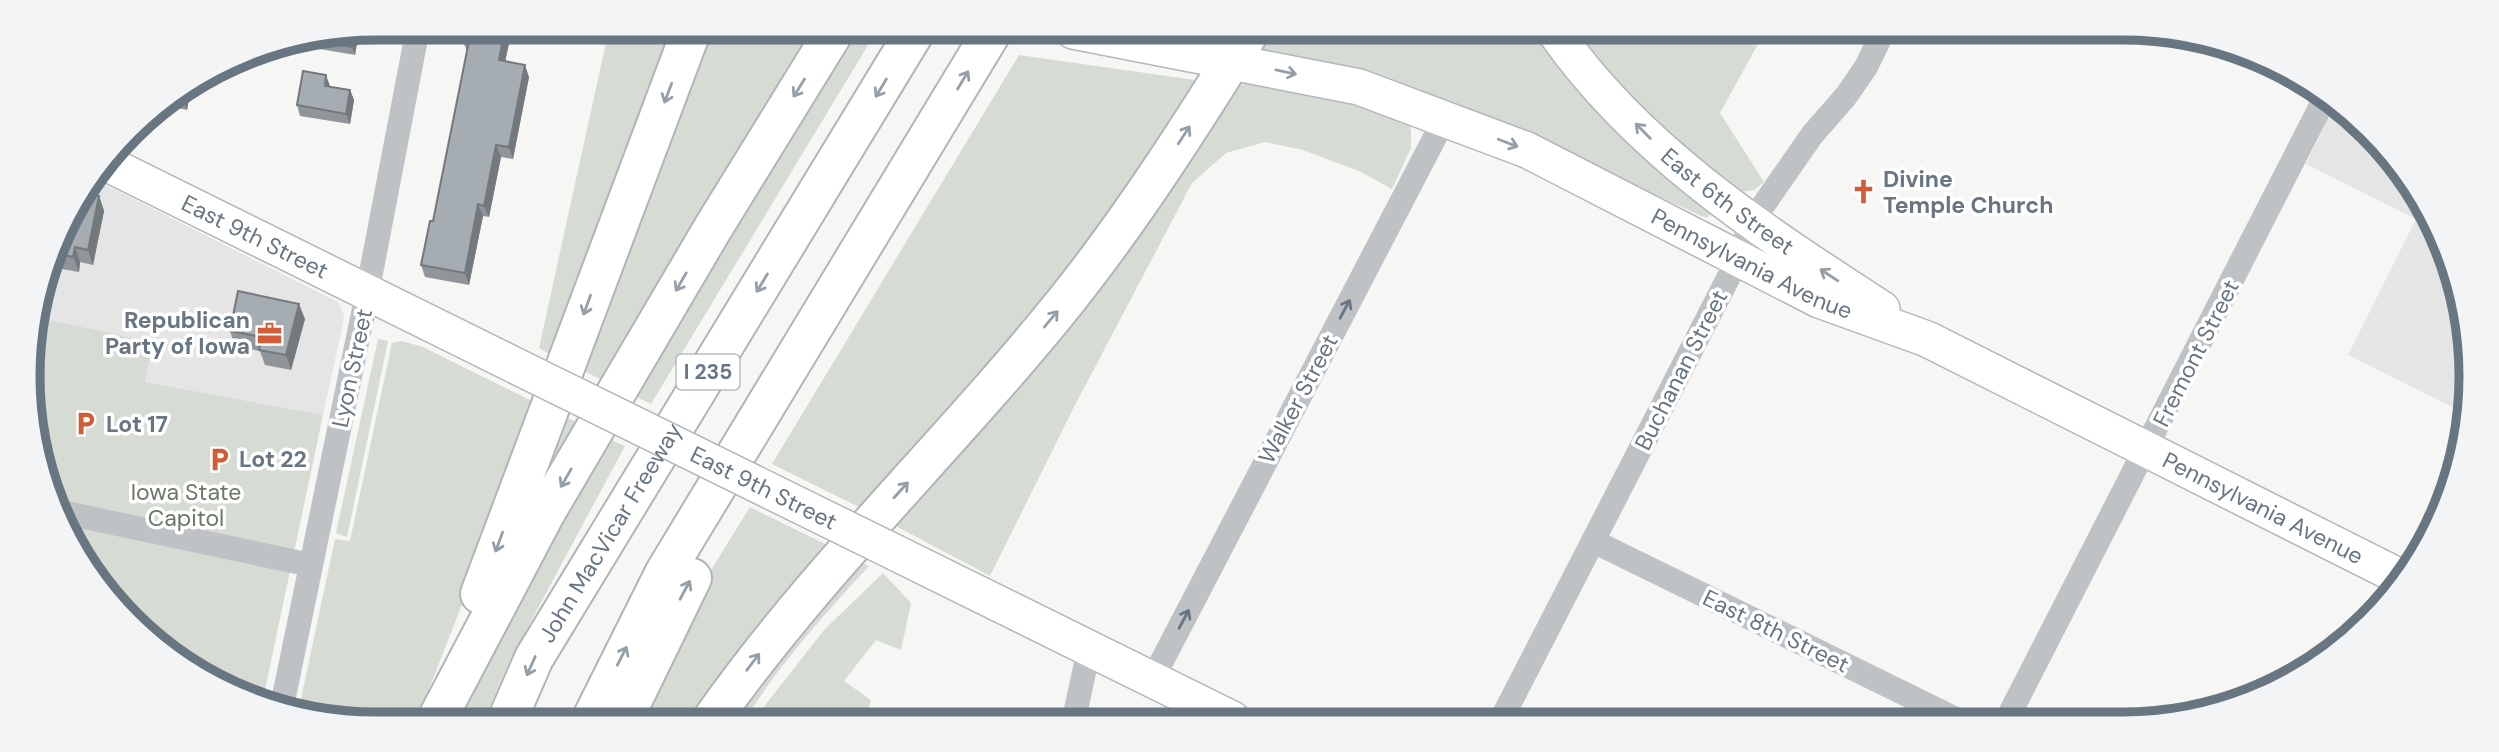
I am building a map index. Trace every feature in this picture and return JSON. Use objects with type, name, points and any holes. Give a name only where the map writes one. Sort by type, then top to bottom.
[{"type":"highway","points":[[438,712],[688,40]]},
{"type":"highway","points":[[439,712],[546,512],[713,228],[829,40]]},
{"type":"highway","name":"John MacVicar Freeway","points":[[511,712],[534,658],[910,40]]},
{"type":"highway","name":"I 235","points":[[595,712],[665,572],[987,40]]},
{"type":"highway","points":[[717,712],[754,660],[814,587],[1066,301],[1168,160],[1241,46]]},
{"type":"highway","points":[[627,712],[683,594],[806,366],[890,201]]},
{"type":"main road","name":"Pennsylvania Avenue","points":[[1141,40],[1241,46],[1527,150],[1841,309],[1927,339],[2394,574]]},
{"type":"main road","name":"East 6th Street","points":[[1562,40],[1592,77],[1663,151],[1711,193],[1751,223],[1927,339]]},
{"type":"main road","name":"East 9th Street","points":[[114,167],[1218,712]]},
{"type":"street","name":"Lyon Street","points":[[284,698],[367,294],[416,40]]},
{"type":"street","name":"Buchanan Street","points":[[1505,712],[1738,259],[1751,223],[1812,135],[1846,96],[1866,67],[1879,40]]},
{"type":"street","name":"Fremont Street","points":[[2011,712],[2321,106]]},
{"type":"street","name":"Walker Street","points":[[1152,680],[1445,118]]},
{"type":"street","points":[[71,514],[311,565]]},
{"type":"street","name":"East 8th Street","points":[[1593,541],[1942,712]]},
{"type":"street","points":[[1076,712],[1089,649]]},
{"type":"shaded area","points":[[2331,113],[2375,155],[2414,208],[2441,268],[2452,310],[2458,354],[2457,409],[2348,355],[2416,219],[2306,164]]},
{"type":"shaded area","points":[[102,183],[338,302],[344,315],[323,415],[145,382],[153,342],[45,319],[58,268],[66,248],[85,208]]},
{"type":"green space","points":[[607,40],[672,40],[555,357],[539,348]]},
{"type":"green space","points":[[703,40],[813,40],[606,382],[580,369]]},
{"type":"green space","points":[[849,40],[871,40],[651,404],[633,395]]},
{"type":"green space","points":[[1263,40],[1543,40],[1604,113],[1707,206],[1711,213],[1707,218],[1701,216],[1565,152],[1259,52]]},
{"type":"green space","points":[[1580,40],[1760,40],[1720,113],[1764,182],[1754,190],[1738,192],[1633,103]]},
{"type":"green space","points":[[1019,55],[1195,80],[1102,228],[1047,302],[867,511],[772,464]]},
{"type":"green space","points":[[1251,80],[1359,104],[1411,122],[1411,148],[1392,189],[1359,171],[1303,150],[1265,142],[1226,153],[1192,183],[1075,405],[990,576],[894,525],[1230,91]]},
{"type":"green space","name":"Iowa State Capitol","points":[[45,319],[153,342],[145,382],[323,415],[264,693],[208,667],[155,628],[124,597],[85,544],[58,484],[43,420],[40,376]]},
{"type":"green space","points":[[378,339],[388,341],[347,537],[336,533]]},
{"type":"green space","points":[[402,341],[423,347],[540,405],[420,712],[354,711],[300,703],[335,539],[350,541],[392,343]]},
{"type":"green space","points":[[564,416],[578,423],[545,484],[539,480]]},
{"type":"green space","points":[[605,437],[625,446],[509,662],[488,712],[461,712]]},
{"type":"green space","points":[[750,507],[831,547],[702,712],[643,712],[706,578]]},
{"type":"green space","points":[[857,560],[869,566],[789,658],[750,712],[737,712]]},
{"type":"green space","points":[[883,573],[911,603],[901,650],[876,640],[844,681],[871,700],[868,712],[760,712],[824,630]]},
{"type":"building","points":[[466,40],[503,40],[499,60],[525,65],[509,147],[496,145],[484,206],[478,204],[465,273],[421,265],[430,221],[433,221],[469,41]]},
{"type":"building","points":[[353,41],[352,47],[331,43]]},
{"type":"building","points":[[303,71],[326,75],[325,86],[350,90],[346,114],[297,105]]},
{"type":"building","points":[[93,195],[99,196],[88,250],[75,247],[73,257],[63,255],[85,208]]},
{"type":"building","name":"Republican Party of Iowa","points":[[238,291],[299,304],[286,355],[259,350],[262,337],[230,331]]},
{"type":"place","name":"Divine Temple Church","points":[[1863,192]]},
{"type":"place","name":"Republican Party of Iowa","points":[[270,333]]},
{"type":"place","name":"Lot 17","points":[[86,424]]},
{"type":"place","name":"Lot 22","points":[[219,459]]}]
